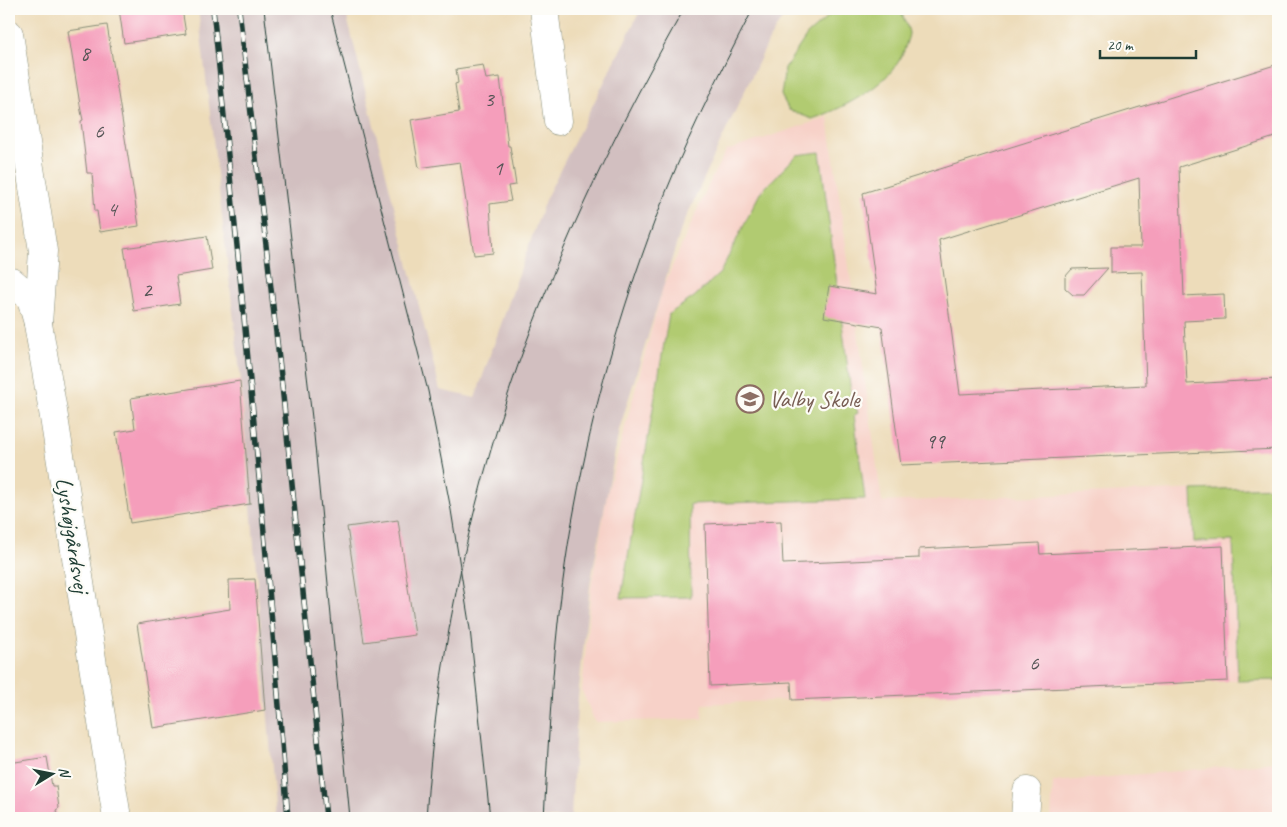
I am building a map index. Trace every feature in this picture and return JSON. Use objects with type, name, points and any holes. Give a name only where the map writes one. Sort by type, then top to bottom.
[{"type":"street","points":[[544,9],[558,121]]},
{"type":"street","name":"Lyshøjgårdsvej","points":[[9,34],[43,251],[38,324],[54,411],[117,818]]},
{"type":"street","points":[[9,282],[12,282],[31,298],[38,324]]},
{"type":"street","points":[[1025,818],[1027,791]]},
{"type":"shaded area","points":[[198,9],[345,9],[440,390],[475,398],[545,200],[641,9],[788,9],[769,40],[681,229],[619,430],[590,586],[577,707],[571,818],[276,818],[241,381]]},
{"type":"shaded area","name":"Valby Skole","points":[[828,117],[882,502],[1278,486],[1278,678],[703,704],[702,719],[595,722],[582,691],[591,588],[608,490],[663,287],[712,177],[726,151]]},
{"type":"shaded area","points":[[1278,762],[1278,818],[1051,818],[1053,782]]},
{"type":"green space","points":[[844,9],[891,9],[902,14],[909,33],[901,57],[893,70],[881,81],[839,108],[812,119],[789,110],[781,95],[785,68],[807,35],[831,14]]},
{"type":"green space","points":[[820,152],[851,393],[858,413],[854,415],[865,499],[690,504],[691,597],[621,598],[669,314],[694,297],[720,273],[760,193],[797,155]]},
{"type":"green space","points":[[1278,487],[1278,680],[1238,681],[1233,541],[1194,542],[1192,490]]},
{"type":"building","points":[[119,9],[182,9],[186,34],[124,43]]},
{"type":"building","points":[[107,25],[139,226],[100,232],[97,211],[95,211],[92,173],[87,173],[81,121],[83,120],[68,31]]},
{"type":"building","points":[[1278,64],[1278,136],[1179,167],[1184,296],[1224,294],[1225,319],[1184,321],[1187,384],[1278,379],[1278,449],[901,465],[882,327],[824,317],[829,286],[877,294],[863,193]],"holes":[[[1139,178],[1141,247],[1111,247],[1111,273],[1142,272],[1146,385],[960,394],[939,240]]]},
{"type":"building","points":[[483,65],[486,79],[500,77],[508,146],[510,146],[516,185],[508,186],[511,201],[490,204],[493,253],[474,255],[460,162],[419,168],[411,120],[459,112],[455,84],[458,83],[456,69]]},
{"type":"building","points":[[207,236],[212,270],[176,276],[180,304],[134,311],[124,248]]},
{"type":"building","points":[[1108,268],[1084,295],[1073,295],[1065,288],[1065,277],[1072,269]]},
{"type":"building","points":[[240,381],[250,504],[130,523],[116,432],[135,429],[131,398]]},
{"type":"building","points":[[398,520],[415,635],[364,642],[347,527]]},
{"type":"building","points":[[781,521],[783,564],[919,558],[919,549],[1039,543],[1040,554],[1223,546],[1228,681],[792,700],[791,682],[710,686],[705,524]]},
{"type":"building","points":[[255,579],[265,710],[153,728],[137,624],[230,609],[229,580]]},
{"type":"building","points":[[47,757],[52,786],[56,786],[59,808],[56,810],[58,818],[9,818],[9,763]]},
{"type":"tram line","points":[[264,9],[314,435],[350,818]]},
{"type":"tram line","points":[[330,9],[428,391],[451,510],[470,629],[490,818]]},
{"type":"tram line","points":[[426,818],[437,704],[456,590],[483,478],[499,422],[534,321],[572,230],[614,140],[684,9]]},
{"type":"tram line","points":[[544,818],[554,662],[568,545],[582,470],[599,397],[630,290],[665,193],[701,113],[753,9]]},
{"type":"railway","points":[[213,9],[253,413],[288,818]]},
{"type":"railway","points":[[239,9],[281,376],[326,818]]},
{"type":"place","name":"Valby Skole","points":[[750,399]]}]
